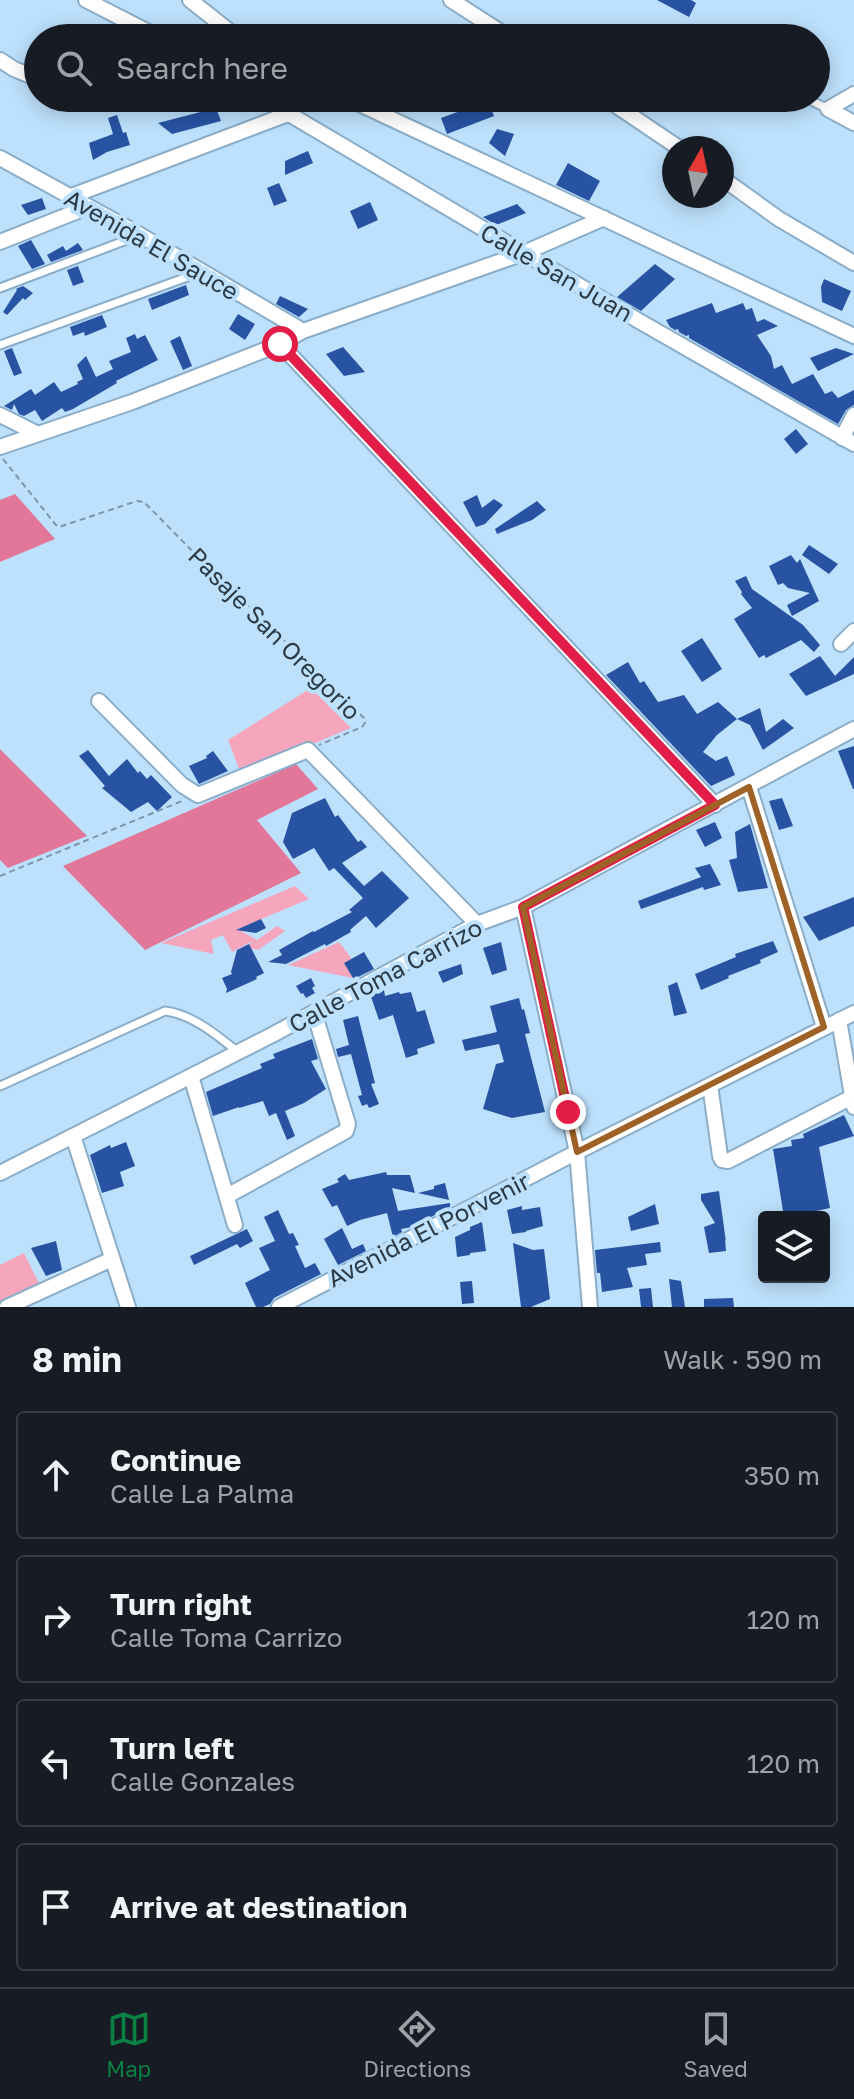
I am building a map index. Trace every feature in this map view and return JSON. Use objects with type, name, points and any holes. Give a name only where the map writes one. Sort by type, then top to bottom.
[{"type":"street","points":[[86,0],[133,24]]},
{"type":"street","points":[[190,0],[220,24]]},
{"type":"street","points":[[451,0],[488,24]]},
{"type":"street","points":[[0,60],[24,73]]},
{"type":"street","points":[[830,108],[854,94]]},
{"type":"street","points":[[830,110],[854,123]]},
{"type":"street","name":"Calle San Juan","points":[[285,112],[848,441]]},
{"type":"street","points":[[377,112],[854,336]]},
{"type":"street","points":[[626,112],[662,137]]},
{"type":"street","points":[[69,197],[288,114]]},
{"type":"street","name":"Avenida El Sauce","points":[[0,158],[140,235],[303,331]]},
{"type":"street","points":[[734,187],[779,219],[854,263]]},
{"type":"street","points":[[0,242],[88,207]]},
{"type":"street","points":[[0,447],[132,402],[280,344],[303,331],[524,253],[604,218]]},
{"type":"street","points":[[280,344],[715,805]]},
{"type":"street","points":[[0,415],[38,434]]},
{"type":"street","points":[[848,441],[854,415]]},
{"type":"street","points":[[841,644],[854,631]]},
{"type":"street","points":[[99,701],[182,785],[198,795],[308,750],[477,924]]},
{"type":"street","name":"Calle Toma Carrizo","points":[[1,1170],[238,1052],[477,924],[523,907],[854,729]]},
{"type":"street","points":[[749,787],[824,1027]]},
{"type":"street","points":[[523,907],[577,1152],[590,1307]]},
{"type":"street","points":[[227,1196],[346,1131],[348,1124],[314,1012]]},
{"type":"street","name":"Avenida El Porvenir","points":[[281,1306],[854,1013]]},
{"type":"street","points":[[710,1085],[720,1156],[728,1161],[853,1102],[839,1020]]},
{"type":"street","points":[[191,1076],[235,1225]]},
{"type":"street","points":[[73,1136],[128,1307]]},
{"type":"street","points":[[7,1307],[112,1259]]},
{"type":"lane","points":[[0,288],[140,235]]},
{"type":"lane","points":[[0,345],[202,271]]},
{"type":"lane","points":[[0,1086],[165,1011],[195,1022],[238,1052]]},
{"type":"path","name":"Pasaje San Oregorio","points":[[0,455],[59,527],[137,501],[144,502],[364,718],[362,727],[308,750]]},
{"type":"path","points":[[0,876],[198,795]]},
{"type":"highlighted area","points":[[749,787],[824,1027],[577,1152],[523,907]]},
{"type":"shaded area","points":[[15,494],[55,539],[0,562],[0,500]]},
{"type":"shaded area","points":[[311,688],[351,728],[241,774],[228,740]]},
{"type":"shaded area","points":[[0,749],[87,836],[8,868],[0,860]]},
{"type":"shaded area","points":[[296,764],[318,789],[257,820],[301,873],[145,950],[63,866]]},
{"type":"shaded area","points":[[295,886],[309,899],[238,929],[257,940],[277,926],[285,931],[258,950],[247,947],[253,941],[232,952],[223,935],[211,940],[214,954],[161,943]]},
{"type":"shaded area","points":[[339,942],[352,959],[345,963],[353,978],[288,965]]},
{"type":"shaded area","points":[[24,1253],[42,1289],[0,1307],[0,1265]]},
{"type":"building","points":[[657,0],[691,0],[696,3],[689,17]]},
{"type":"building","points":[[201,112],[218,112],[221,121],[172,134],[158,123]]},
{"type":"building","points":[[458,112],[492,112],[494,116],[447,134],[441,118]]},
{"type":"building","points":[[117,115],[130,145],[93,160],[89,143],[113,134],[108,118]]},
{"type":"building","points":[[497,129],[514,134],[505,156],[489,143]]},
{"type":"building","points":[[308,151],[313,163],[285,175],[285,161]]},
{"type":"building","points":[[568,163],[600,181],[589,201],[556,185]]},
{"type":"building","points":[[279,183],[287,201],[274,206],[267,188]]},
{"type":"building","points":[[42,198],[46,209],[28,215],[21,205]]},
{"type":"building","points":[[370,202],[378,220],[358,229],[350,211]]},
{"type":"building","points":[[517,204],[526,213],[496,225],[483,217]]},
{"type":"building","points":[[31,240],[45,264],[32,269],[18,246]]},
{"type":"building","points":[[78,243],[83,250],[51,262],[47,255],[63,246],[66,251]]},
{"type":"building","points":[[655,264],[675,279],[641,311],[617,297]]},
{"type":"building","points":[[78,266],[84,282],[73,286],[67,270]]},
{"type":"building","points":[[824,279],[851,291],[842,311],[822,302]]},
{"type":"building","points":[[186,285],[189,295],[152,310],[148,299]]},
{"type":"building","points":[[23,286],[33,293],[25,300],[23,298],[7,315],[3,312],[16,289]]},
{"type":"building","points":[[280,296],[308,309],[299,317],[276,304]]},
{"type":"building","points":[[712,303],[716,313],[743,303],[746,310],[752,308],[757,322],[764,319],[778,326],[757,335],[771,356],[774,369],[782,365],[792,384],[813,374],[825,394],[832,391],[838,398],[854,390],[854,405],[846,410],[838,424],[689,338],[689,335],[670,327],[666,320]]},
{"type":"building","points":[[238,314],[255,324],[245,340],[229,329]]},
{"type":"building","points":[[102,315],[107,327],[85,336],[84,332],[73,336],[70,327]]},
{"type":"building","points":[[135,334],[137,339],[145,335],[158,360],[116,381],[73,409],[65,412],[62,408],[42,421],[35,410],[24,416],[19,414],[14,404],[12,410],[4,406],[31,389],[35,395],[54,382],[61,392],[78,384],[83,379],[77,365],[86,356],[96,377],[113,369],[109,361],[131,352],[126,338]]},
{"type":"building","points":[[180,336],[192,366],[183,370],[170,341]]},
{"type":"building","points":[[343,347],[365,372],[344,376],[326,354]]},
{"type":"building","points":[[12,348],[22,373],[14,376],[4,351]]},
{"type":"building","points":[[836,348],[854,354],[818,371],[810,358]]},
{"type":"building","points":[[796,429],[808,444],[796,454],[784,439]]},
{"type":"building","points":[[477,495],[482,508],[494,499],[503,505],[485,524],[476,527],[463,502]]},
{"type":"building","points":[[537,501],[546,510],[532,520],[497,534],[495,529]]},
{"type":"building","points":[[809,545],[838,564],[829,574],[802,555]]},
{"type":"building","points":[[791,555],[797,563],[800,559],[819,601],[792,616],[787,605],[810,593],[788,588],[783,583],[778,585],[769,566]]},
{"type":"building","points":[[746,576],[752,589],[803,625],[820,645],[814,652],[801,640],[766,658],[764,655],[759,658],[734,619],[752,608],[735,581]]},
{"type":"building","points":[[702,638],[722,669],[702,682],[681,651]]},
{"type":"building","points":[[820,656],[835,676],[854,657],[854,674],[806,696],[789,674]]},
{"type":"building","points":[[628,662],[640,683],[644,681],[658,702],[684,695],[697,714],[718,702],[737,719],[717,735],[703,752],[716,761],[727,756],[735,775],[711,786],[606,675]]},
{"type":"building","points":[[760,708],[766,732],[783,719],[794,728],[763,750],[750,725],[737,719]]},
{"type":"building","points":[[854,746],[854,789],[853,789],[838,751]]},
{"type":"building","points":[[88,750],[109,776],[127,759],[138,773],[140,771],[147,779],[151,775],[172,797],[157,811],[148,802],[131,812],[102,788],[105,786],[79,756]]},
{"type":"building","points":[[213,751],[228,771],[199,784],[189,766],[207,758]]},
{"type":"building","points":[[325,798],[335,817],[338,815],[358,842],[361,840],[367,847],[342,863],[364,886],[382,871],[409,898],[376,928],[366,916],[351,932],[326,946],[286,964],[268,962],[282,955],[279,950],[352,912],[349,910],[363,898],[334,868],[329,871],[314,848],[293,859],[283,842],[292,813]]},
{"type":"building","points":[[782,798],[793,826],[779,830],[769,801]]},
{"type":"building","points":[[715,822],[722,838],[705,847],[696,830]]},
{"type":"building","points":[[750,824],[768,888],[738,892],[729,860],[737,858],[735,832]]},
{"type":"building","points":[[710,864],[721,885],[704,890],[703,887],[641,909],[638,901],[701,877],[695,868]]},
{"type":"building","points":[[854,897],[854,926],[819,941],[803,917]]},
{"type":"building","points":[[261,919],[266,928],[256,933],[236,930]]},
{"type":"building","points":[[773,941],[778,952],[701,990],[695,974],[736,957],[735,954]]},
{"type":"building","points":[[501,942],[507,970],[492,975],[483,948]]},
{"type":"building","points":[[249,944],[264,973],[226,993],[222,978],[232,974],[237,950]]},
{"type":"building","points":[[364,952],[374,969],[353,978],[344,963]]},
{"type":"building","points":[[461,964],[463,974],[443,983],[438,972]]},
{"type":"building","points":[[311,978],[315,993],[306,998],[296,986]]},
{"type":"building","points":[[677,982],[687,1013],[674,1016],[668,986]]},
{"type":"building","points":[[380,988],[385,996],[411,992],[417,1012],[425,1010],[435,1043],[417,1049],[418,1054],[406,1058],[393,1015],[379,1020],[370,994]]},
{"type":"building","points":[[519,998],[530,1033],[525,1034],[545,1112],[512,1118],[483,1109],[496,1064],[504,1062],[499,1044],[465,1051],[462,1040],[497,1032],[490,1006]]},
{"type":"building","points":[[358,1016],[375,1083],[371,1084],[379,1104],[369,1108],[367,1104],[362,1106],[358,1096],[362,1095],[351,1054],[338,1057],[336,1049],[349,1045],[343,1020]]},
{"type":"building","points":[[312,1039],[318,1059],[311,1061],[326,1089],[285,1111],[295,1136],[287,1140],[276,1113],[269,1116],[263,1101],[213,1116],[206,1092],[262,1068],[260,1064],[275,1058],[273,1054]]},
{"type":"building","points":[[844,1115],[854,1136],[819,1147],[830,1208],[783,1211],[773,1149],[792,1146],[791,1140],[804,1138],[803,1134]]},
{"type":"building","points":[[126,1142],[135,1166],[120,1172],[124,1186],[102,1193],[90,1155],[110,1145],[111,1148]]},
{"type":"building","points":[[386,1172],[387,1175],[410,1175],[415,1193],[392,1188],[398,1211],[450,1203],[450,1207],[412,1227],[401,1229],[402,1232],[393,1237],[387,1213],[347,1226],[337,1205],[332,1207],[322,1189],[339,1182],[337,1179],[345,1174],[349,1180]]},
{"type":"building","points":[[445,1183],[449,1200],[418,1193],[434,1189],[434,1186]]},
{"type":"building","points":[[719,1191],[726,1251],[709,1253],[704,1227],[715,1223],[701,1200],[701,1194]]},
{"type":"building","points":[[655,1204],[659,1224],[631,1231],[628,1217]]},
{"type":"building","points":[[522,1206],[522,1210],[540,1207],[543,1226],[512,1234],[507,1210]]},
{"type":"building","points":[[278,1210],[289,1234],[293,1233],[299,1245],[295,1246],[305,1268],[315,1263],[321,1274],[274,1298],[270,1304],[256,1307],[245,1283],[270,1270],[259,1248],[275,1241],[264,1217]]},
{"type":"building","points":[[482,1222],[486,1251],[457,1257],[455,1237]]},
{"type":"building","points":[[342,1228],[352,1249],[363,1244],[366,1251],[338,1265],[324,1239]]},
{"type":"building","points":[[247,1229],[253,1241],[240,1248],[237,1244],[194,1265],[190,1256]]},
{"type":"building","points":[[56,1241],[62,1270],[46,1276],[31,1248]]},
{"type":"building","points":[[660,1242],[661,1252],[645,1254],[647,1265],[627,1268],[633,1287],[602,1292],[595,1250]]},
{"type":"building","points":[[513,1243],[533,1250],[544,1249],[550,1299],[531,1307],[521,1307]]},
{"type":"building","points":[[669,1279],[681,1281],[685,1307],[672,1307]]},
{"type":"building","points":[[472,1281],[474,1303],[462,1304],[460,1282]]},
{"type":"building","points":[[651,1288],[653,1307],[641,1307],[639,1289]]},
{"type":"building","points":[[733,1298],[734,1307],[704,1307],[704,1299]]},
{"type":"route","points":[[280,344],[715,805],[523,907],[568,1112]]}]
